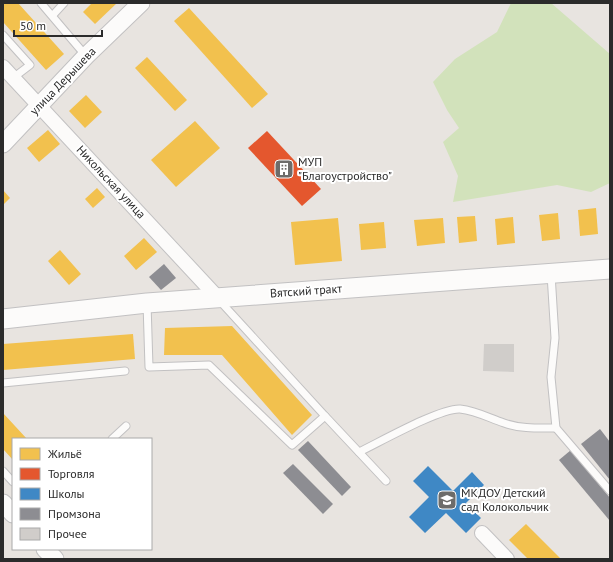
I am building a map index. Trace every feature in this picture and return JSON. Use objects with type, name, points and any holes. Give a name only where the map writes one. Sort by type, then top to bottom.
[{"type":"main road","name":"Вятский тракт","points":[[3,319],[147,303],[610,269]]},
{"type":"street","name":"улица Дерышева","points":[[4,141],[86,56],[141,3]]},
{"type":"street","name":"Никольская улица","points":[[3,67],[218,298]]},
{"type":"street","points":[[3,503],[12,513]]},
{"type":"street","points":[[482,534],[507,559]]},
{"type":"street","points":[[47,550],[54,559]]},
{"type":"lane","points":[[41,3],[53,15],[86,56]]},
{"type":"lane","points":[[53,15],[64,3]]},
{"type":"lane","points":[[3,35],[30,65],[14,78]]},
{"type":"lane","points":[[551,273],[555,338],[551,377],[556,428],[610,491]]},
{"type":"lane","points":[[218,298],[386,481]]},
{"type":"lane","points":[[147,303],[149,368],[209,365],[292,445],[325,416]]},
{"type":"lane","points":[[3,383],[126,371]]},
{"type":"lane","points":[[359,452],[440,413],[458,409],[478,412],[504,423],[524,428],[556,428]]},
{"type":"lane","points":[[113,438],[126,426]]},
{"type":"lane","points":[[3,471],[12,481]]},
{"type":"green space","points":[[511,3],[551,3],[610,54],[610,183],[591,192],[557,185],[453,202],[458,176],[443,142],[459,128],[447,110],[433,82],[455,59],[497,32]]},
{"type":"building: Жильё","points":[[3,3],[18,3],[64,54],[46,70],[3,22]]},
{"type":"building: Жильё","points":[[92,3],[117,3],[95,24],[83,12]]},
{"type":"building: Жильё","points":[[189,8],[268,94],[252,108],[174,21]]},
{"type":"building: Жильё","points":[[147,57],[187,100],[175,111],[135,68]]},
{"type":"building: Жильё","points":[[86,95],[102,112],[85,128],[69,111]]},
{"type":"building: Жильё","points":[[195,121],[220,148],[176,187],[151,160]]},
{"type":"building: Жильё","points":[[48,130],[60,144],[39,162],[27,148]]},
{"type":"building: Жильё","points":[[97,188],[105,197],[93,208],[85,199]]},
{"type":"building: Жильё","points":[[3,190],[10,198],[3,205]]},
{"type":"building: Жильё","points":[[596,208],[598,234],[580,236],[578,210]]},
{"type":"building: Жильё","points":[[558,213],[560,239],[542,241],[539,215]]},
{"type":"building: Жильё","points":[[475,216],[477,241],[459,243],[457,217]]},
{"type":"building: Жильё","points":[[513,217],[515,243],[497,245],[495,219]]},
{"type":"building: Жильё","points":[[338,218],[342,261],[295,265],[291,222]]},
{"type":"building: Жильё","points":[[443,218],[445,243],[417,246],[414,220]]},
{"type":"building: Жильё","points":[[384,222],[386,248],[361,250],[359,224]]},
{"type":"building: Жильё","points":[[144,238],[157,252],[136,270],[124,256]]},
{"type":"building: Жильё","points":[[60,250],[81,274],[69,285],[48,261]]},
{"type":"building: Жильё","points":[[232,326],[312,415],[292,435],[222,355],[164,355],[165,328]]},
{"type":"building: Жильё","points":[[133,334],[135,359],[3,370],[3,344]]},
{"type":"building: Жильё","points":[[3,413],[26,438],[12,438],[12,459],[3,449]]},
{"type":"building: Жильё","points":[[526,524],[561,559],[528,559],[509,540]]},
{"type":"building: Торговля","name":"МУП \"Благоустройство\"","points":[[267,131],[321,189],[302,206],[248,148]]},
{"type":"building: Школы","name":"МКДОУ Детский сад Колокольчик","points":[[428,466],[453,491],[472,472],[484,485],[466,503],[481,518],[466,533],[446,513],[425,533],[409,517],[429,497],[413,481]]},
{"type":"building: Промзона","points":[[164,264],[176,278],[161,290],[149,277]]},
{"type":"building: Промзона","points":[[600,429],[610,442],[610,480],[581,444]]},
{"type":"building: Промзона","points":[[308,441],[351,487],[342,496],[298,450]]},
{"type":"building: Промзона","points":[[571,450],[610,498],[610,521],[559,460]]},
{"type":"building: Промзона","points":[[293,464],[333,504],[323,514],[283,473]]},
{"type":"building: Прочее","points":[[484,344],[514,344],[514,372],[483,371]]},
{"type":"place","name":"МУП \"Благоустройство\"","points":[[284,169]]},
{"type":"place","name":"МКДОУ Детский сад Колокольчик","points":[[447,500]]}]
